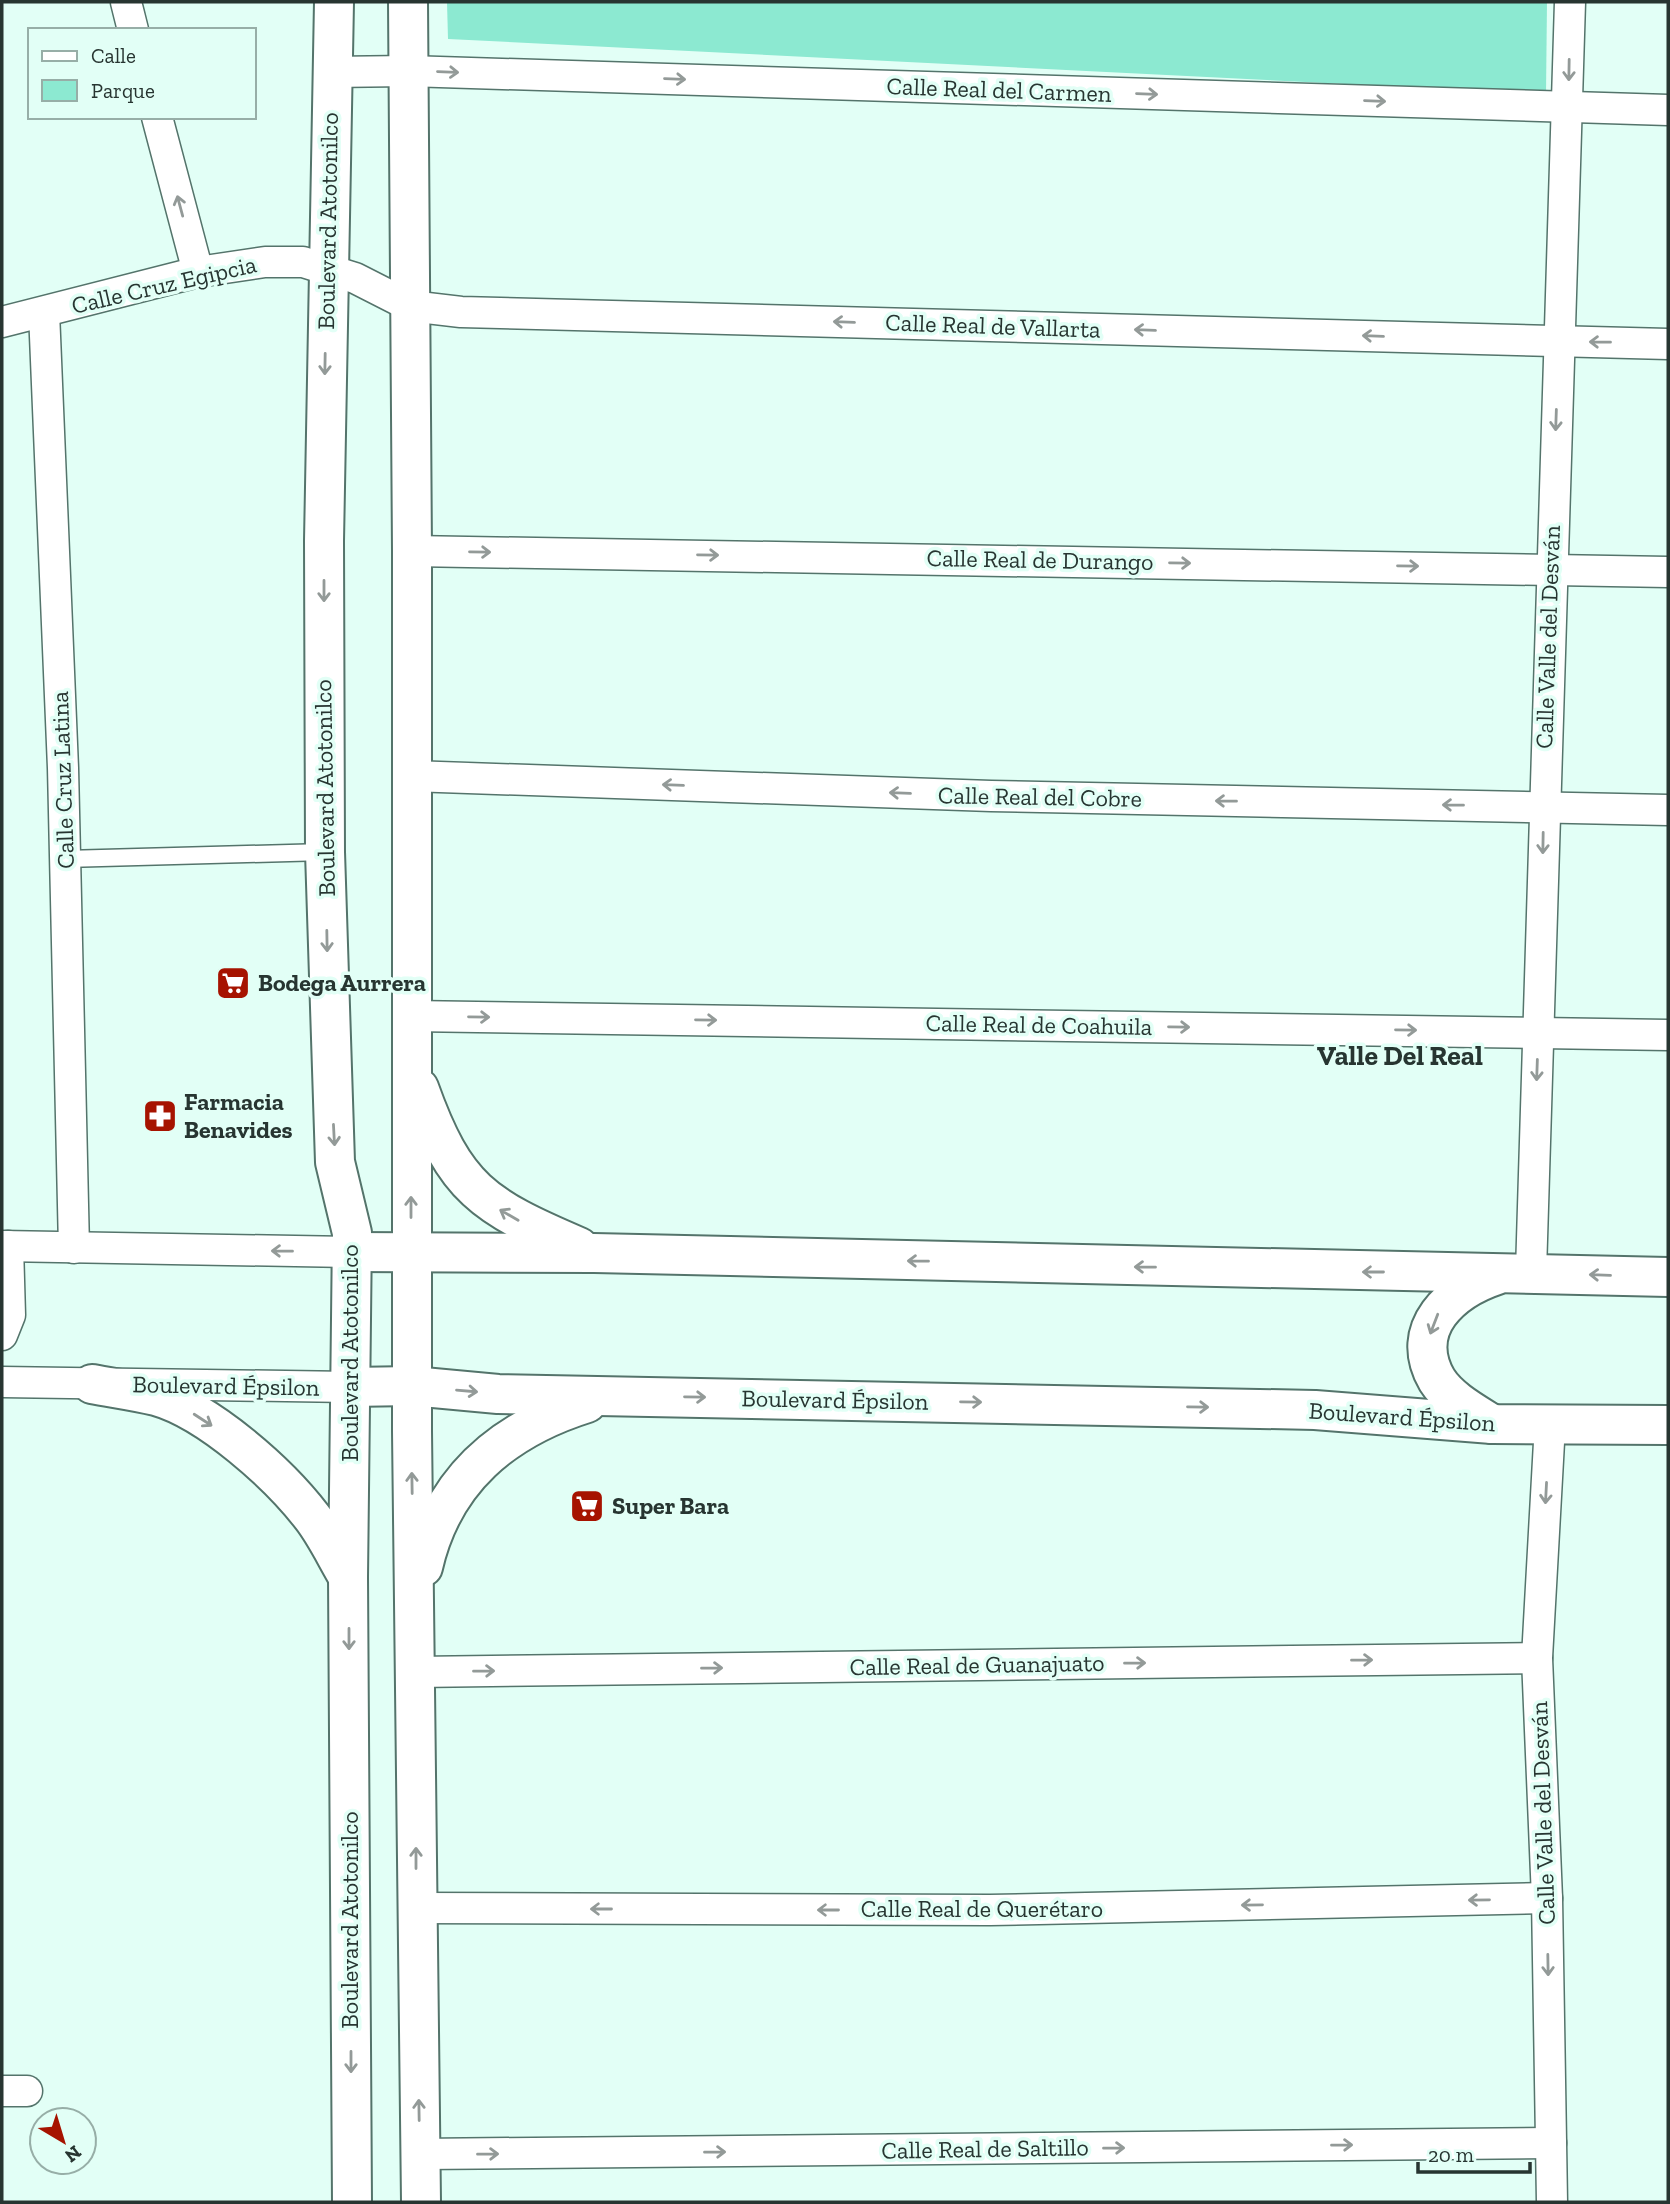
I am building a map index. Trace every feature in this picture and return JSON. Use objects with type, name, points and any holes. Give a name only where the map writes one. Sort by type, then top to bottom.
[{"type":"street","points":[[126,2],[132,28]]},
{"type":"street","name":"Boulevard Atotonilco","points":[[334,2],[326,269],[325,852],[335,1162],[352,1233],[348,1577],[352,2202]]},
{"type":"street","points":[[408,2],[412,551],[411,1253],[421,2202]]},
{"type":"street","name":"Calle Valle del Desván","points":[[1518,1272],[1538,1032],[1550,568],[1570,2]]},
{"type":"street","name":"Calle Real del Carmen","points":[[330,72],[408,71],[1668,110]]},
{"type":"street","points":[[158,119],[198,272]]},
{"type":"street","name":"Calle Cruz Egipcia","points":[[2,322],[198,272],[265,261],[303,262],[326,269]]},
{"type":"street","name":"Calle Real de Vallarta","points":[[326,269],[355,278],[411,306],[461,312],[1668,344]]},
{"type":"street","name":"Calle Cruz Latina","points":[[44,312],[65,859],[74,1248]]},
{"type":"street","name":"Calle Real de Durango","points":[[412,551],[1668,572]]},
{"type":"street","name":"Calle Real del Cobre","points":[[411,776],[991,796],[1668,810]]},
{"type":"street","name":"Calle Real de Coahuila","points":[[411,1016],[1668,1035]]},
{"type":"street","points":[[410,1062],[436,1135],[470,1185],[492,1206],[519,1221],[594,1253]]},
{"type":"street","points":[[2,1335],[10,1315],[5,1246],[411,1253],[594,1253],[1668,1277]]},
{"type":"street","points":[[1492,1424],[1452,1396],[1438,1382],[1430,1363],[1428,1340],[1437,1315],[1452,1296],[1472,1283],[1518,1272]]},
{"type":"street","name":"Boulevard Épsilon","points":[[2,1381],[412,1387],[498,1394],[1315,1410],[1492,1424],[1668,1425]]},
{"type":"street","points":[[92,1384],[158,1397],[194,1415],[236,1442],[277,1477],[313,1518],[348,1577]]},
{"type":"street","points":[[414,1606],[427,1551],[440,1518],[457,1488],[480,1463],[518,1432],[559,1412],[610,1396]]},
{"type":"street","name":"Calle Valle del Desván","points":[[1550,1424],[1537,1658],[1547,1898],[1552,2202]]},
{"type":"street","name":"Calle Real de Guanajuato","points":[[416,1672],[1537,1658]]},
{"type":"street","name":"Calle Real de Querétaro","points":[[416,1908],[990,1910],[1547,1898]]},
{"type":"street","name":"Calle Real de Saltillo","points":[[420,2154],[1551,2143]]},
{"type":"lane","points":[[65,859],[325,852]]},
{"type":"green space","points":[[447,2],[1547,2],[1546,94],[448,39]]},
{"type":"place","name":"Bodega Aurrera","points":[[233,983]]},
{"type":"place","name":"Farmacia Benavides","points":[[160,1116]]},
{"type":"place","name":"Super Bara","points":[[587,1506]]},
{"type":"district","name":"Valle Del Real","points":[[1400,1055]]}]
